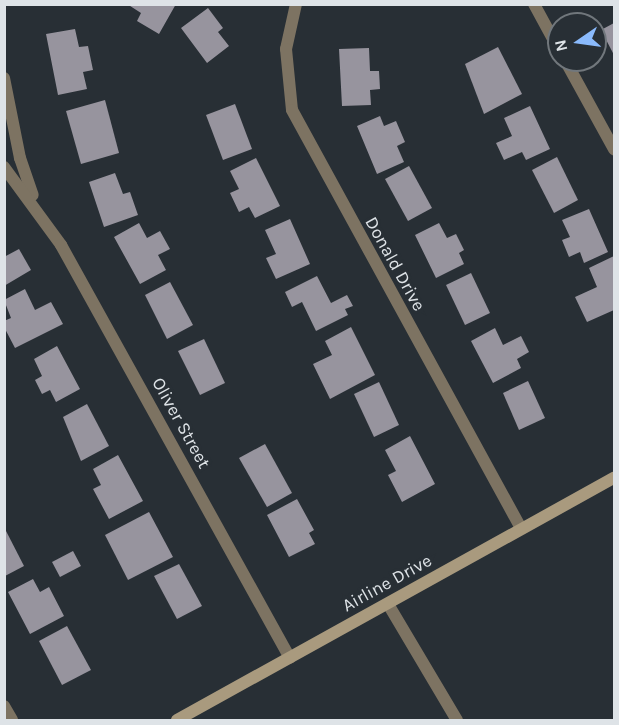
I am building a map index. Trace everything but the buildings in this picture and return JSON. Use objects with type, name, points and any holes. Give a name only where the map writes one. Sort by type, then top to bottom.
[{"type":"main road","name":"Airline Drive","points":[[177,720],[615,478]]},
{"type":"street","name":"Donald Drive","points":[[296,4],[285,59],[292,110],[521,529]]},
{"type":"street","points":[[534,4],[547,28]]},
{"type":"street","points":[[572,72],[615,149]]},
{"type":"street","name":"Oliver Street","points":[[4,78],[20,158],[37,208]]},
{"type":"street","name":"Oliver Street","points":[[4,167],[37,208],[290,658]]},
{"type":"street","points":[[387,604],[457,720]]},
{"type":"street","points":[[4,706],[12,720]]}]
